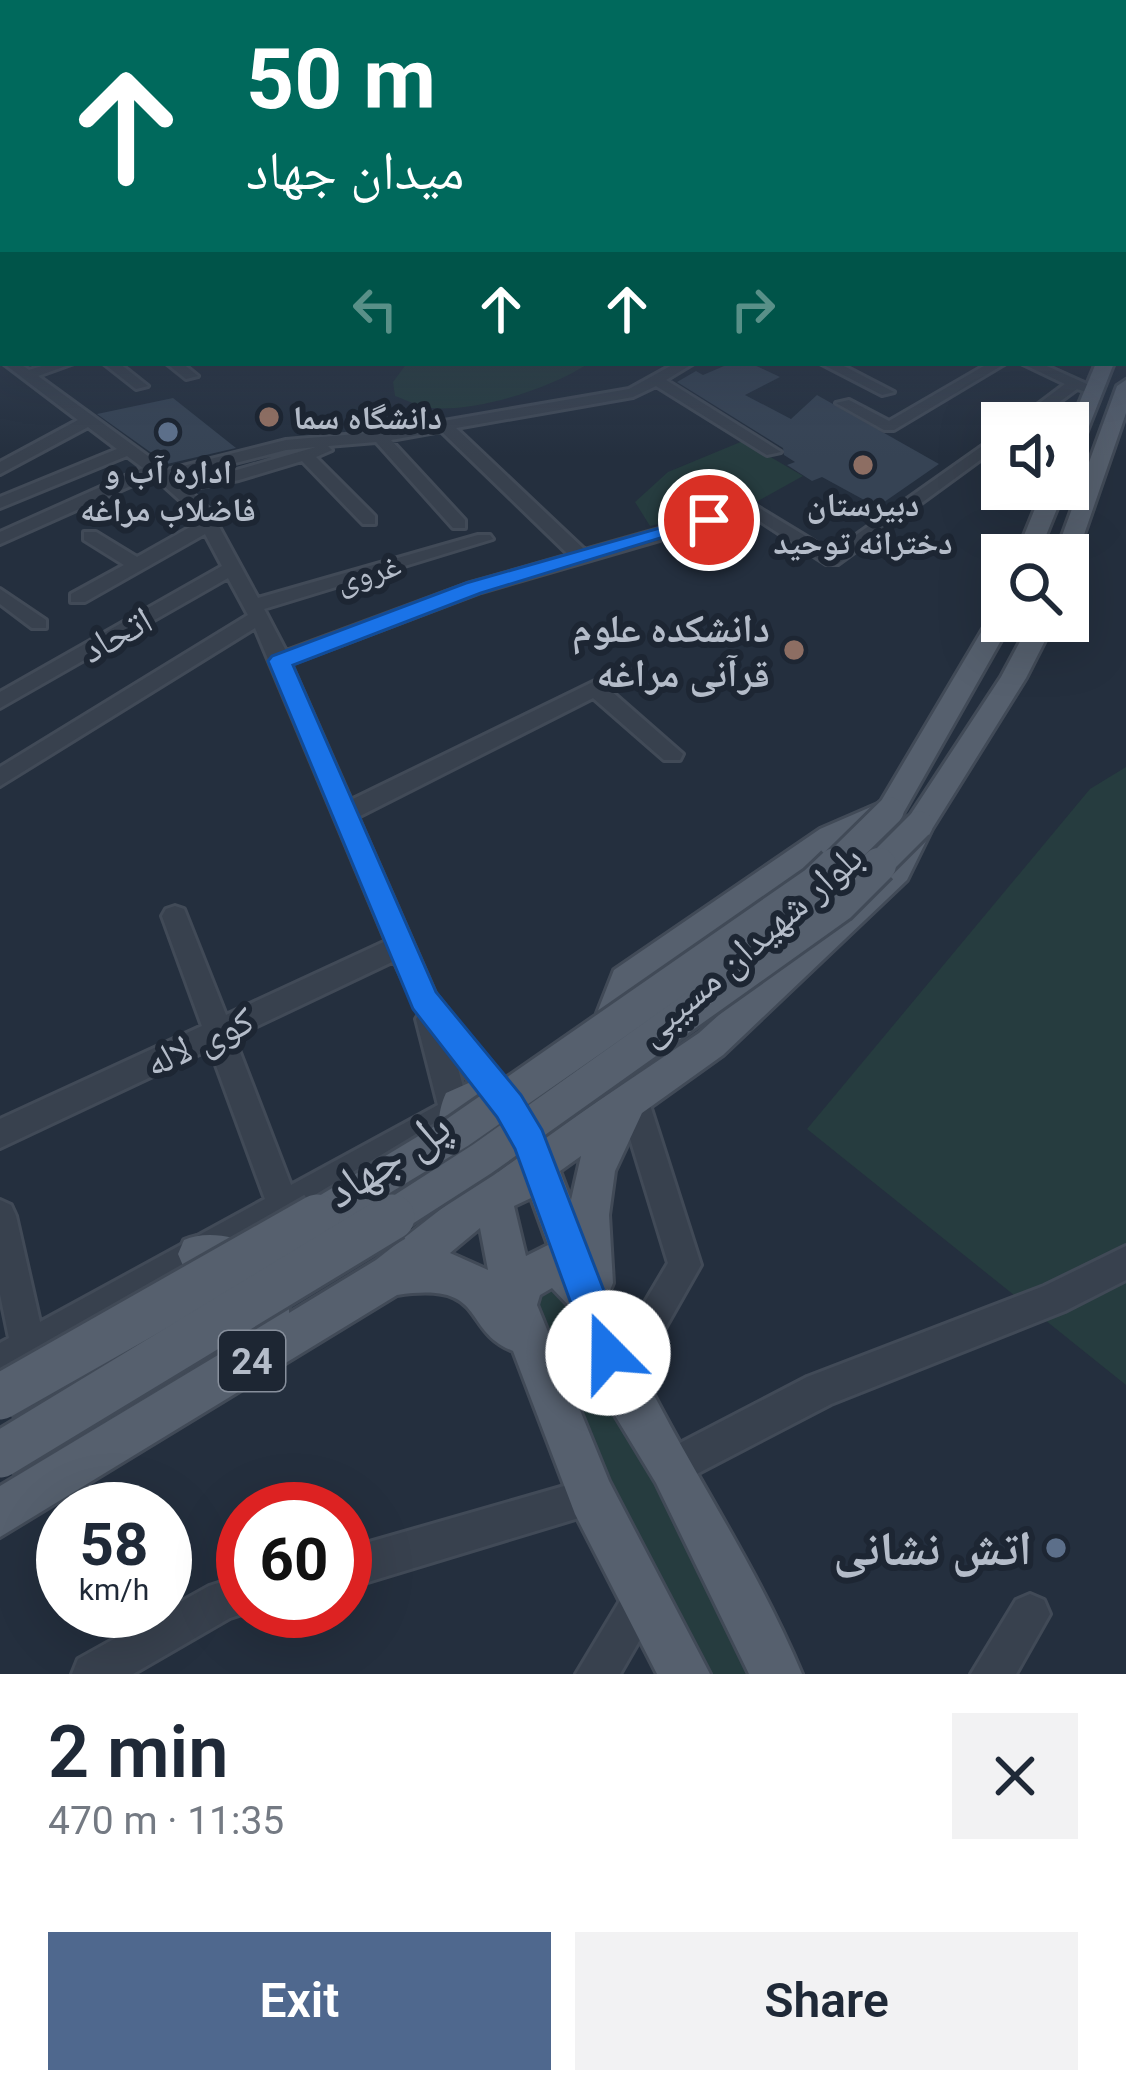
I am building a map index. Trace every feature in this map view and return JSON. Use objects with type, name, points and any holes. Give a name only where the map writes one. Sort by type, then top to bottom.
[{"type":"main road","points":[[1081,402],[1085,387],[1102,366]]},
{"type":"main road","points":[[1074,534],[1124,397]]},
{"type":"main road","name":"بلوار شهیدان مسیبی","points":[[538,1164],[711,1043],[896,872],[904,818],[989,642]]},
{"type":"main road","name":"بلوار شهیدان مسیبی","points":[[904,818],[1013,678],[1032,642]]},
{"type":"main road","points":[[711,1043],[674,1060],[633,1047],[614,1013],[626,980],[831,838],[904,818]]},
{"type":"main road","name":"پل جهاد","points":[[0,1396],[242,1262],[458,1132],[904,818]]},
{"type":"main road","name":"پل جهاد","points":[[0,1455],[258,1302],[482,1159],[839,904],[904,818]]},
{"type":"main road","points":[[684,1674],[592,1497],[516,1305],[492,1193],[454,1131],[455,1112],[474,1094],[495,1093],[516,1118],[538,1164],[613,1365],[672,1467],[776,1674]]},
{"type":"main road","points":[[613,1365],[592,1282],[591,1192],[595,1160],[633,1099]]},
{"type":"main road","name":"24","points":[[0,1514],[391,1275],[492,1193],[516,1186],[538,1164]]},
{"type":"main road","points":[[198,1254],[227,1255],[268,1286],[268,1321],[248,1363]]},
{"type":"main road","points":[[516,1305],[524,1281],[550,1265],[562,1268],[584,1294]]},
{"type":"main road","points":[[391,1275],[426,1269],[459,1274],[493,1300],[542,1371]]},
{"type":"street","points":[[0,1216],[14,1355],[455,1112],[424,1000],[280,661],[201,510],[14,366]]},
{"type":"street","points":[[27,375],[57,366]]},
{"type":"street","points":[[114,366],[141,386]]},
{"type":"street","points":[[176,366],[191,376]]},
{"type":"street","points":[[0,539],[164,477],[286,445],[380,437],[633,392],[681,366]]},
{"type":"street","points":[[833,366],[887,392]]},
{"type":"street","points":[[844,403],[889,427],[994,366]]},
{"type":"street","points":[[1035,366],[1085,387]]},
{"type":"street","points":[[658,381],[773,452]]},
{"type":"street","points":[[1058,402],[1085,387]]},
{"type":"street","points":[[0,469],[88,421]]},
{"type":"street","points":[[445,426],[582,556]]},
{"type":"street","points":[[380,437],[459,524]]},
{"type":"street","points":[[164,477],[307,457],[343,442]]},
{"type":"street","points":[[2,502],[128,450]]},
{"type":"street","points":[[280,661],[474,588],[751,508],[832,560],[981,452]]},
{"type":"street","points":[[307,457],[369,520]]},
{"type":"street","points":[[79,598],[208,524]]},
{"type":"street","points":[[90,536],[137,565]]},
{"type":"street","name":"غروی","points":[[0,778],[256,612],[484,539]]},
{"type":"street","name":"اتحاد","points":[[0,701],[233,568]]},
{"type":"street","points":[[0,595],[39,624]]},
{"type":"street","points":[[345,813],[595,688],[672,754]]},
{"type":"street","points":[[175,916],[284,1208]]},
{"type":"street","name":"کوی لاله","points":[[0,1135],[399,947]]},
{"type":"street","points":[[424,1000],[495,1093]]},
{"type":"street","points":[[613,1365],[685,1265],[633,1099]]},
{"type":"street","points":[[672,1467],[820,1390],[1053,1299],[1126,1262]]},
{"type":"street","points":[[372,1561],[592,1497]]},
{"type":"street","points":[[597,1674],[644,1598]]},
{"type":"street","points":[[93,1674],[216,1605]]},
{"type":"street","points":[[992,1674],[1030,1615]]},
{"type":"green space","points":[[405,366],[583,366],[514,396],[450,408],[427,407],[395,396],[393,382]]},
{"type":"green space","points":[[743,441],[803,476],[758,501],[650,526],[635,502],[668,472]]},
{"type":"green space","points":[[1126,767],[1126,1385],[807,1129],[1090,789]]},
{"type":"green space","points":[[561,1281],[757,1674],[711,1674],[657,1572],[604,1487],[532,1295]]},
{"type":"building","points":[[724,366],[756,366],[780,377],[745,395],[791,419],[817,395],[939,464],[877,507],[822,477],[812,481],[787,465],[795,462],[784,455],[783,448],[677,382],[696,371],[703,375]]},
{"type":"building","name":"اداره آب و فاضلاب مراغه","points":[[173,398],[236,448],[167,464],[97,414]]},
{"type":"place","name":"دانشگاه سما","points":[[269,417]]},
{"type":"place","name":"اداره آب و فاضلاب مراغه","points":[[168,432]]},
{"type":"place","name":"دبیرستان دخترانه توحید","points":[[863,465]]},
{"type":"place","name":"دانشکده علوم قرآنی مراغه","points":[[794,650]]},
{"type":"place","name":"اتش نشانی","points":[[1056,1548]]},
{"type":"route","points":[[608,1353],[530,1142],[509,1106],[424,1000],[280,661],[474,588],[709,520]]}]
